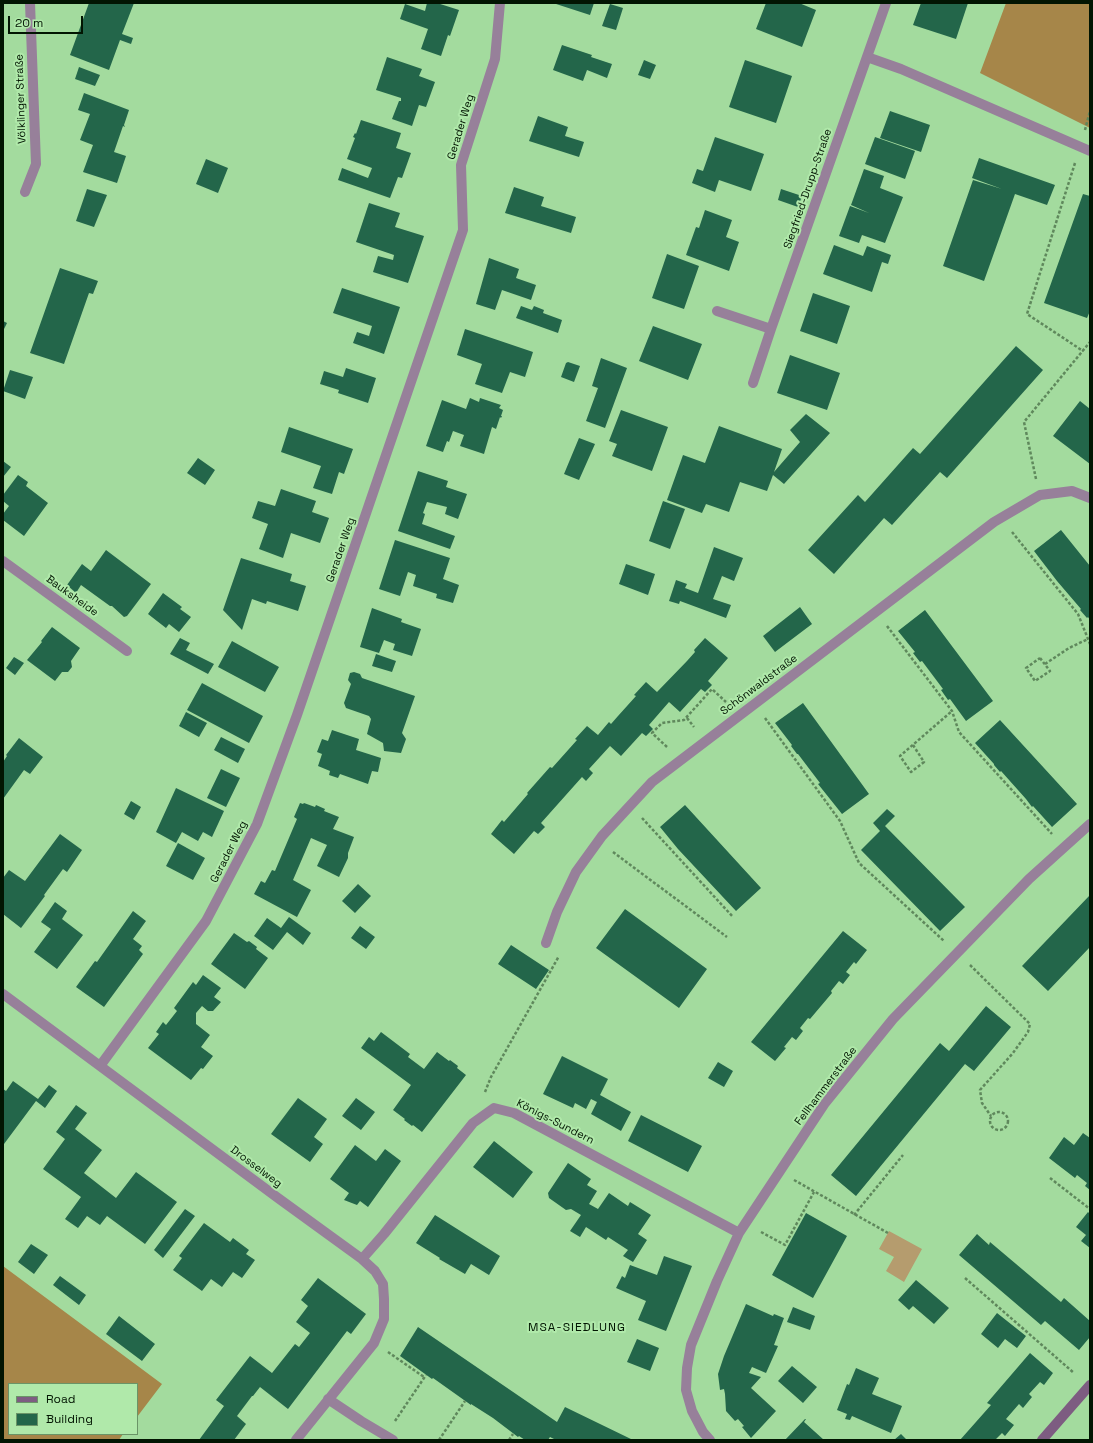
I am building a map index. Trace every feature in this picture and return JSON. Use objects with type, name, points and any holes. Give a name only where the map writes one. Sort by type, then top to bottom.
[{"type":"street","name":"Völklinger Straße","points":[[25,192],[36,164],[30,3]]},
{"type":"street","name":"Gerader Weg","points":[[100,1066],[206,921],[257,824],[300,708],[463,230],[461,165],[495,59],[500,3]]},
{"type":"street","name":"Siegfried-Drupp-Straße","points":[[754,383],[771,329],[886,3]]},
{"type":"street","points":[[867,57],[901,69],[1090,151]]},
{"type":"street","points":[[717,311],[771,329]]},
{"type":"street","points":[[1040,495],[1072,491],[1090,498]]},
{"type":"street","name":"Schönwaldstraße","points":[[547,938],[557,912],[576,872],[602,836],[652,782],[994,522],[1040,495]]},
{"type":"street","name":"Bauksheide","points":[[3,561],[127,651]]},
{"type":"street","name":"Fellhammerstraße","points":[[710,1440],[703,1432],[692,1411],[686,1390],[687,1368],[692,1345],[717,1281],[739,1233],[825,1103],[893,1019],[1029,879],[1090,824]]},
{"type":"street","name":"Drosselweg","points":[[3,994],[362,1259],[375,1271],[383,1284],[384,1319],[374,1343],[296,1440]]},
{"type":"street","name":"Königs-Sundern","points":[[362,1259],[384,1234],[473,1122],[494,1108],[514,1113],[739,1233]]},
{"type":"street","points":[[1042,1440],[1090,1385]]},
{"type":"street","points":[[328,1399],[393,1440]]},
{"type":"path","points":[[1080,146],[1027,314],[1083,351]]},
{"type":"path","points":[[1040,495],[1024,422],[1090,342]]},
{"type":"path","points":[[1009,528],[1078,614],[1090,644]]},
{"type":"path","points":[[883,620],[952,711],[959,732],[1064,848]]},
{"type":"path","points":[[1045,664],[1070,648],[1088,639]]},
{"type":"path","points":[[1040,658],[1045,664],[1050,671],[1035,681],[1026,668],[1040,658]]},
{"type":"path","points":[[681,760],[652,733],[662,723],[684,720],[712,689],[740,715]]},
{"type":"path","points":[[913,745],[924,762],[911,772],[900,756],[952,711]]},
{"type":"path","points":[[765,718],[840,821],[859,863],[957,953]]},
{"type":"path","points":[[642,818],[733,916]]},
{"type":"path","points":[[609,849],[727,937]]},
{"type":"path","points":[[473,1122],[491,1077],[558,959],[562,941],[547,938]]},
{"type":"path","points":[[965,960],[1030,1024],[1028,1032],[1020,1043],[980,1090],[982,1103],[991,1116],[990,1122],[992,1127],[994,1129],[1003,1130],[1008,1126],[1008,1117],[1003,1113],[997,1112],[991,1116]]},
{"type":"path","points":[[854,1214],[903,1155]]},
{"type":"path","points":[[789,1177],[888,1233]]},
{"type":"path","points":[[1050,1178],[1090,1209]]},
{"type":"path","points":[[756,1229],[785,1245],[814,1192]]},
{"type":"path","points":[[964,1278],[1074,1373]]},
{"type":"path","points":[[374,1343],[425,1376],[392,1426]]},
{"type":"path","points":[[439,1440],[465,1401]]},
{"type":"path","points":[[509,1440],[514,1434]]},
{"type":"shaded area","points":[[1006,3],[1090,3],[1090,128],[980,73]]},
{"type":"shaded area","points":[[889,1231],[922,1249],[904,1282],[886,1271],[894,1257],[879,1249]]},
{"type":"shaded area","points":[[3,1266],[162,1384],[138,1416],[138,1383],[8,1383],[8,1435],[122,1435],[119,1440],[3,1440]]},
{"type":"building","points":[[89,3],[134,3],[122,34],[133,38],[131,44],[120,40],[109,70],[70,55]]},
{"type":"building","points":[[427,3],[437,3],[459,10],[441,56],[421,49],[428,29],[400,19],[405,4],[425,11]]},
{"type":"building","points":[[553,3],[594,3],[590,15]]},
{"type":"building","points":[[766,3],[799,3],[816,10],[802,47],[756,29]]},
{"type":"building","points":[[921,3],[968,3],[956,39],[913,25]]},
{"type":"building","points":[[610,4],[623,8],[616,30],[602,26]]},
{"type":"building","points":[[562,45],[592,55],[591,57],[612,64],[607,78],[587,70],[583,81],[553,70]]},
{"type":"building","points":[[387,57],[422,69],[419,76],[435,82],[426,107],[419,105],[412,126],[392,119],[401,98],[376,90]]},
{"type":"building","points":[[644,60],[656,65],[650,79],[638,75]]},
{"type":"building","points":[[745,60],[792,76],[776,123],[729,107]]},
{"type":"building","points":[[79,67],[100,75],[95,86],[75,79]]},
{"type":"building","points":[[84,93],[129,110],[124,125],[125,127],[123,126],[114,152],[126,156],[117,183],[83,172],[93,145],[80,140],[90,114],[78,110]]},
{"type":"building","points":[[890,111],[930,125],[921,152],[880,138]]},
{"type":"building","points":[[538,116],[568,127],[565,136],[584,142],[579,157],[529,141]]},
{"type":"building","points":[[361,120],[401,133],[396,148],[411,153],[402,178],[398,177],[390,198],[338,180],[342,168],[368,178],[372,168],[347,159],[355,138],[353,137],[355,133],[356,134]]},
{"type":"building","points":[[715,137],[764,154],[751,191],[719,180],[715,192],[692,183],[697,169],[703,171]]},
{"type":"building","points":[[875,137],[915,151],[905,179],[865,164]]},
{"type":"building","points":[[979,158],[1055,185],[1047,205],[1015,194],[984,281],[943,266],[973,180],[1002,189],[972,178]]},
{"type":"building","points":[[206,159],[228,168],[218,193],[196,184]]},
{"type":"building","points":[[864,169],[884,176],[880,188],[903,197],[885,243],[862,235],[859,243],[839,236],[850,206],[869,213],[851,205]]},
{"type":"building","points":[[514,187],[544,197],[541,206],[576,217],[571,233],[505,213]]},
{"type":"building","points":[[87,189],[107,195],[94,227],[76,221]]},
{"type":"building","points":[[781,189],[802,196],[798,207],[778,200]]},
{"type":"building","points":[[1083,194],[1090,196],[1090,311],[1087,318],[1044,303]]},
{"type":"building","points":[[369,203],[400,213],[395,227],[424,236],[408,283],[373,272],[378,256],[393,260],[394,255],[356,242]]},
{"type":"building","points":[[705,210],[732,220],[726,237],[739,242],[729,271],[686,255],[696,227],[699,228]]},
{"type":"building","points":[[834,245],[863,256],[867,246],[891,255],[888,264],[882,262],[872,292],[823,274]]},
{"type":"building","points":[[667,254],[699,266],[684,309],[652,298]]},
{"type":"building","points":[[489,258],[519,269],[516,278],[536,285],[531,300],[502,290],[495,310],[476,304]]},
{"type":"building","points":[[60,268],[98,281],[93,294],[89,293],[64,364],[30,353]]},
{"type":"building","points":[[342,288],[400,307],[384,354],[353,343],[357,332],[369,336],[372,326],[333,313]]},
{"type":"building","points":[[813,293],[850,306],[837,344],[800,331]]},
{"type":"building","points":[[521,306],[532,310],[534,306],[544,310],[543,313],[562,320],[558,333],[516,318]]},
{"type":"building","points":[[3,321],[7,323],[3,331]]},
{"type":"building","points":[[653,326],[702,344],[688,380],[639,361]]},
{"type":"building","points":[[465,329],[533,352],[525,377],[510,372],[502,393],[475,384],[482,364],[457,355]]},
{"type":"building","points":[[1016,346],[1043,370],[947,478],[940,472],[892,525],[884,518],[834,574],[808,550],[858,495],[865,502],[913,448],[920,454]]},
{"type":"building","points":[[790,355],[840,373],[827,410],[777,393]]},
{"type":"building","points":[[601,358],[627,368],[605,428],[586,421],[598,388],[592,386]]},
{"type":"building","points":[[568,362],[580,366],[574,382],[561,377],[566,363]]},
{"type":"building","points":[[346,368],[376,378],[368,403],[338,393],[339,390],[320,384],[324,371],[343,377]]},
{"type":"building","points":[[10,370],[33,377],[25,399],[3,391]]},
{"type":"building","points":[[470,398],[479,402],[480,398],[501,405],[499,408],[503,410],[496,429],[492,427],[484,454],[460,446],[464,435],[453,431],[443,452],[426,446],[442,400],[466,409]]},
{"type":"building","points":[[1080,401],[1090,409],[1090,464],[1053,436]]},
{"type":"building","points":[[621,410],[668,427],[652,471],[612,456],[617,444],[609,441]]},
{"type":"building","points":[[806,414],[830,433],[784,484],[773,475],[767,491],[740,482],[729,512],[706,504],[702,513],[667,500],[683,455],[705,463],[719,426],[782,449],[774,472],[800,442],[790,430]]},
{"type":"building","points":[[289,427],[353,449],[344,474],[339,472],[332,494],[313,488],[321,466],[281,452]]},
{"type":"building","points":[[579,438],[595,444],[579,480],[564,474]]},
{"type":"building","points":[[198,458],[215,470],[205,485],[187,473]]},
{"type":"building","points":[[3,461],[11,467],[3,477]]},
{"type":"building","points":[[418,471],[448,481],[446,487],[467,494],[458,519],[445,514],[447,507],[427,502],[423,513],[425,514],[422,524],[455,536],[450,549],[398,531]]},
{"type":"building","points":[[18,475],[28,482],[26,486],[48,503],[24,536],[3,520],[3,514],[9,506],[3,501],[3,495]]},
{"type":"building","points":[[281,489],[316,501],[312,512],[329,518],[320,543],[291,533],[283,558],[259,549],[268,524],[252,518],[258,501],[275,506]]},
{"type":"building","points":[[663,501],[685,509],[670,549],[649,541]]},
{"type":"building","points":[[1061,530],[1090,566],[1090,620],[1080,610],[1081,609],[1034,551]]},
{"type":"building","points":[[395,540],[450,558],[443,579],[459,585],[453,603],[436,598],[437,594],[413,586],[416,575],[408,572],[400,596],[379,589]]},
{"type":"building","points":[[714,547],[743,558],[734,581],[722,576],[713,599],[731,605],[726,618],[680,601],[679,604],[669,601],[676,580],[687,584],[685,588],[698,593]]},
{"type":"building","points":[[106,550],[151,584],[127,616],[124,617],[112,606],[81,585],[76,593],[67,585],[82,564],[91,571]]},
{"type":"building","points":[[241,558],[292,574],[290,581],[306,586],[298,611],[267,601],[266,604],[252,599],[242,630],[223,610]]},
{"type":"building","points":[[626,564],[655,574],[648,595],[619,584]]},
{"type":"building","points":[[163,593],[182,607],[180,609],[191,617],[179,632],[169,624],[166,628],[148,614]]},
{"type":"building","points":[[800,607],[812,624],[775,652],[763,636]]},
{"type":"building","points":[[372,608],[402,619],[401,622],[421,629],[412,656],[393,650],[395,644],[384,640],[379,653],[360,647]]},
{"type":"building","points":[[925,610],[993,701],[966,721],[950,699],[948,700],[941,690],[943,689],[922,661],[920,662],[913,653],[915,652],[898,631]]},
{"type":"building","points":[[52,627],[80,648],[71,661],[72,667],[68,672],[62,672],[55,681],[27,660]]},
{"type":"building","points":[[180,638],[190,643],[186,650],[214,664],[208,674],[170,654]]},
{"type":"building","points":[[705,638],[728,658],[708,681],[712,685],[705,692],[701,689],[680,712],[669,702],[649,725],[653,729],[646,736],[642,733],[621,756],[610,746],[589,769],[593,773],[586,781],[582,777],[541,823],[545,827],[538,834],[534,831],[514,854],[491,834],[502,820],[504,822],[550,767],[552,768],[577,740],[575,739],[587,726],[598,735],[609,722],[611,724],[636,696],[634,695],[646,682],[657,692],[695,652],[694,650]]},
{"type":"building","points":[[232,641],[279,667],[265,692],[218,667]]},
{"type":"building","points":[[376,654],[396,661],[392,672],[372,666]]},
{"type":"building","points":[[14,657],[24,663],[15,675],[6,668]]},
{"type":"building","points":[[354,672],[360,674],[362,678],[415,696],[402,733],[406,739],[401,753],[384,751],[383,743],[367,734],[371,719],[369,716],[346,708],[344,703],[351,684],[348,680],[350,673]]},
{"type":"building","points":[[202,683],[263,716],[249,743],[187,710]]},
{"type":"building","points":[[803,703],[869,794],[842,814],[818,784],[820,783],[775,723]]},
{"type":"building","points":[[186,712],[207,723],[199,737],[179,726]]},
{"type":"building","points":[[1000,720],[1077,804],[1052,827],[1033,806],[1032,807],[975,743]]},
{"type":"building","points":[[332,730],[359,739],[356,750],[381,758],[378,772],[372,771],[368,784],[340,774],[338,778],[329,775],[330,771],[318,766],[322,754],[317,752],[322,739],[328,741]]},
{"type":"building","points":[[221,737],[245,749],[238,763],[214,750]]},
{"type":"building","points":[[19,738],[43,757],[30,774],[24,770],[3,799],[3,762],[7,756],[6,755]]},
{"type":"building","points":[[221,769],[240,778],[226,807],[207,798]]},
{"type":"building","points":[[176,788],[224,811],[212,837],[203,832],[198,841],[182,832],[176,843],[156,832]]},
{"type":"building","points":[[131,801],[141,807],[134,820],[124,814]]},
{"type":"building","points":[[300,803],[315,807],[316,805],[325,809],[324,811],[339,817],[333,829],[354,837],[348,853],[348,858],[339,877],[317,866],[327,845],[311,838],[293,880],[311,890],[297,917],[254,894],[261,881],[265,883],[272,870],[275,871],[297,819],[294,817]]},
{"type":"building","points":[[685,805],[761,888],[736,911],[678,849],[660,827]]},
{"type":"building","points":[[887,809],[895,816],[885,826],[965,907],[940,931],[861,850],[880,831],[873,823]]},
{"type":"building","points":[[60,834],[82,850],[67,872],[63,869],[21,928],[3,914],[3,878],[9,870],[25,881]]},
{"type":"building","points":[[178,843],[205,858],[193,880],[166,866]]},
{"type":"building","points":[[358,884],[371,896],[355,913],[342,901]]},
{"type":"building","points":[[1090,895],[1090,947],[1048,991],[1022,966]]},
{"type":"building","points":[[55,902],[67,911],[62,919],[83,935],[57,969],[34,952],[51,929],[41,922]]},
{"type":"building","points":[[625,909],[707,969],[679,1008],[596,948]]},
{"type":"building","points":[[133,911],[146,921],[133,939],[142,946],[139,950],[143,954],[104,1007],[76,987],[95,961],[97,962]]},
{"type":"building","points":[[289,917],[311,933],[303,945],[287,932],[273,950],[254,936],[267,918],[281,928]]},
{"type":"building","points":[[360,926],[375,937],[366,949],[351,938]]},
{"type":"building","points":[[843,931],[867,950],[856,964],[854,962],[846,972],[850,975],[843,984],[839,981],[831,991],[832,993],[810,1019],[808,1018],[800,1028],[803,1031],[796,1040],[792,1037],[784,1047],[786,1048],[775,1061],[751,1042]]},
{"type":"building","points":[[234,933],[247,942],[249,941],[257,947],[256,949],[268,958],[245,989],[211,964]]},
{"type":"building","points":[[511,945],[549,970],[536,989],[498,964]]},
{"type":"building","points":[[203,975],[221,988],[214,997],[221,1002],[213,1011],[208,1011],[202,1006],[196,1013],[196,1024],[210,1035],[201,1047],[213,1056],[203,1069],[201,1068],[191,1080],[148,1048],[159,1034],[156,1032],[163,1022],[166,1025],[177,1011],[174,1008],[193,982],[196,985]]},
{"type":"building","points":[[986,1006],[1011,1027],[974,1071],[965,1064],[856,1196],[831,1175],[940,1043],[949,1051]]},
{"type":"building","points":[[381,1032],[410,1054],[408,1057],[424,1069],[437,1052],[458,1066],[457,1068],[466,1075],[422,1132],[404,1120],[405,1119],[393,1110],[411,1085],[361,1048],[369,1037],[374,1041]]},
{"type":"building","points":[[562,1056],[608,1079],[600,1095],[631,1112],[621,1131],[591,1114],[597,1102],[591,1099],[586,1109],[575,1103],[573,1108],[543,1094]]},
{"type":"building","points":[[718,1062],[733,1071],[724,1087],[708,1078]]},
{"type":"building","points":[[13,1081],[38,1099],[49,1085],[57,1091],[45,1108],[36,1101],[4,1144],[3,1089],[6,1091]]},
{"type":"building","points":[[298,1098],[327,1119],[314,1137],[323,1144],[310,1162],[271,1134]]},
{"type":"building","points":[[356,1098],[375,1112],[361,1130],[342,1116]]},
{"type":"building","points":[[76,1105],[87,1113],[75,1129],[102,1150],[84,1173],[116,1198],[136,1172],[177,1202],[145,1244],[107,1216],[100,1225],[87,1216],[78,1228],[65,1219],[81,1197],[43,1169],[65,1139],[56,1132]]},
{"type":"building","points":[[641,1115],[702,1146],[688,1172],[628,1141]]},
{"type":"building","points":[[1083,1133],[1090,1138],[1090,1190],[1085,1186],[1087,1183],[1077,1175],[1075,1178],[1049,1158],[1064,1137],[1074,1145]]},
{"type":"building","points":[[494,1141],[533,1172],[513,1198],[473,1167]]},
{"type":"building","points":[[355,1145],[376,1161],[385,1149],[401,1161],[368,1207],[360,1201],[357,1205],[344,1200],[349,1193],[330,1179]]},
{"type":"building","points":[[568,1163],[591,1179],[587,1185],[597,1191],[589,1204],[598,1209],[609,1193],[628,1206],[630,1202],[651,1215],[638,1234],[647,1240],[633,1262],[623,1256],[628,1250],[608,1237],[606,1240],[586,1227],[580,1237],[570,1231],[581,1215],[571,1209],[566,1210],[549,1198],[548,1193]]},
{"type":"building","points":[[185,1209],[195,1216],[163,1258],[154,1250]]},
{"type":"building","points":[[1088,1212],[1090,1214],[1090,1248],[1081,1241],[1086,1235],[1076,1227]]},
{"type":"building","points":[[806,1213],[847,1236],[813,1298],[772,1275]]},
{"type":"building","points":[[435,1215],[500,1256],[489,1275],[471,1264],[465,1274],[439,1259],[440,1258],[416,1243]]},
{"type":"building","points":[[204,1223],[230,1242],[233,1238],[249,1250],[246,1254],[255,1260],[242,1278],[233,1272],[222,1287],[211,1279],[202,1291],[173,1270],[182,1258],[179,1256]]},
{"type":"building","points":[[977,1234],[989,1245],[990,1242],[1061,1302],[1064,1298],[1090,1321],[1090,1337],[1079,1350],[1045,1321],[1041,1325],[959,1255]]},
{"type":"building","points":[[31,1244],[48,1255],[34,1274],[18,1262]]},
{"type":"building","points":[[664,1256],[692,1266],[666,1331],[638,1320],[646,1301],[616,1288],[622,1276],[625,1278],[630,1265],[657,1275]]},
{"type":"building","points":[[60,1276],[86,1295],[79,1305],[53,1285]]},
{"type":"building","points":[[318,1278],[366,1314],[351,1334],[347,1331],[288,1409],[260,1387],[237,1416],[246,1424],[234,1440],[199,1440],[224,1406],[216,1400],[250,1356],[272,1373],[295,1344],[299,1347],[310,1333],[296,1322],[308,1306],[301,1300]]},
{"type":"building","points":[[916,1280],[949,1308],[934,1324],[913,1306],[909,1310],[898,1300]]},
{"type":"building","points":[[746,1304],[773,1316],[774,1314],[784,1318],[774,1345],[778,1346],[766,1373],[752,1367],[749,1373],[761,1377],[751,1388],[776,1411],[751,1438],[742,1427],[744,1426],[738,1419],[735,1421],[726,1411],[724,1389],[720,1390],[718,1374]]},
{"type":"building","points":[[793,1307],[815,1316],[810,1330],[787,1322]]},
{"type":"building","points":[[997,1313],[1026,1336],[1017,1348],[1005,1339],[998,1348],[981,1334]]},
{"type":"building","points":[[119,1316],[155,1344],[142,1361],[106,1334]]},
{"type":"building","points":[[418,1327],[557,1422],[565,1407],[633,1440],[556,1440],[550,1437],[548,1440],[525,1440],[519,1436],[518,1437],[493,1418],[471,1405],[433,1378],[432,1379],[400,1356]]},
{"type":"building","points":[[637,1339],[659,1348],[650,1371],[627,1362]]},
{"type":"building","points":[[1030,1353],[1053,1373],[1044,1385],[1040,1382],[1029,1394],[1032,1397],[1023,1408],[1019,1404],[1006,1419],[1014,1425],[1005,1436],[1002,1433],[995,1440],[960,1440],[991,1405],[987,1403]]},
{"type":"building","points":[[792,1366],[817,1387],[803,1403],[778,1381]]},
{"type":"building","points":[[856,1368],[879,1378],[872,1394],[902,1406],[891,1433],[852,1416],[850,1420],[845,1419],[847,1414],[837,1410],[847,1384],[849,1385]]},
{"type":"building","points":[[805,1419],[804,1422],[824,1440],[785,1440]]},
{"type":"building","points":[[901,1434],[907,1440],[894,1440]]},
{"type":"district","name":"MSA-SIEDLUNG","points":[[577,1328]]}]
